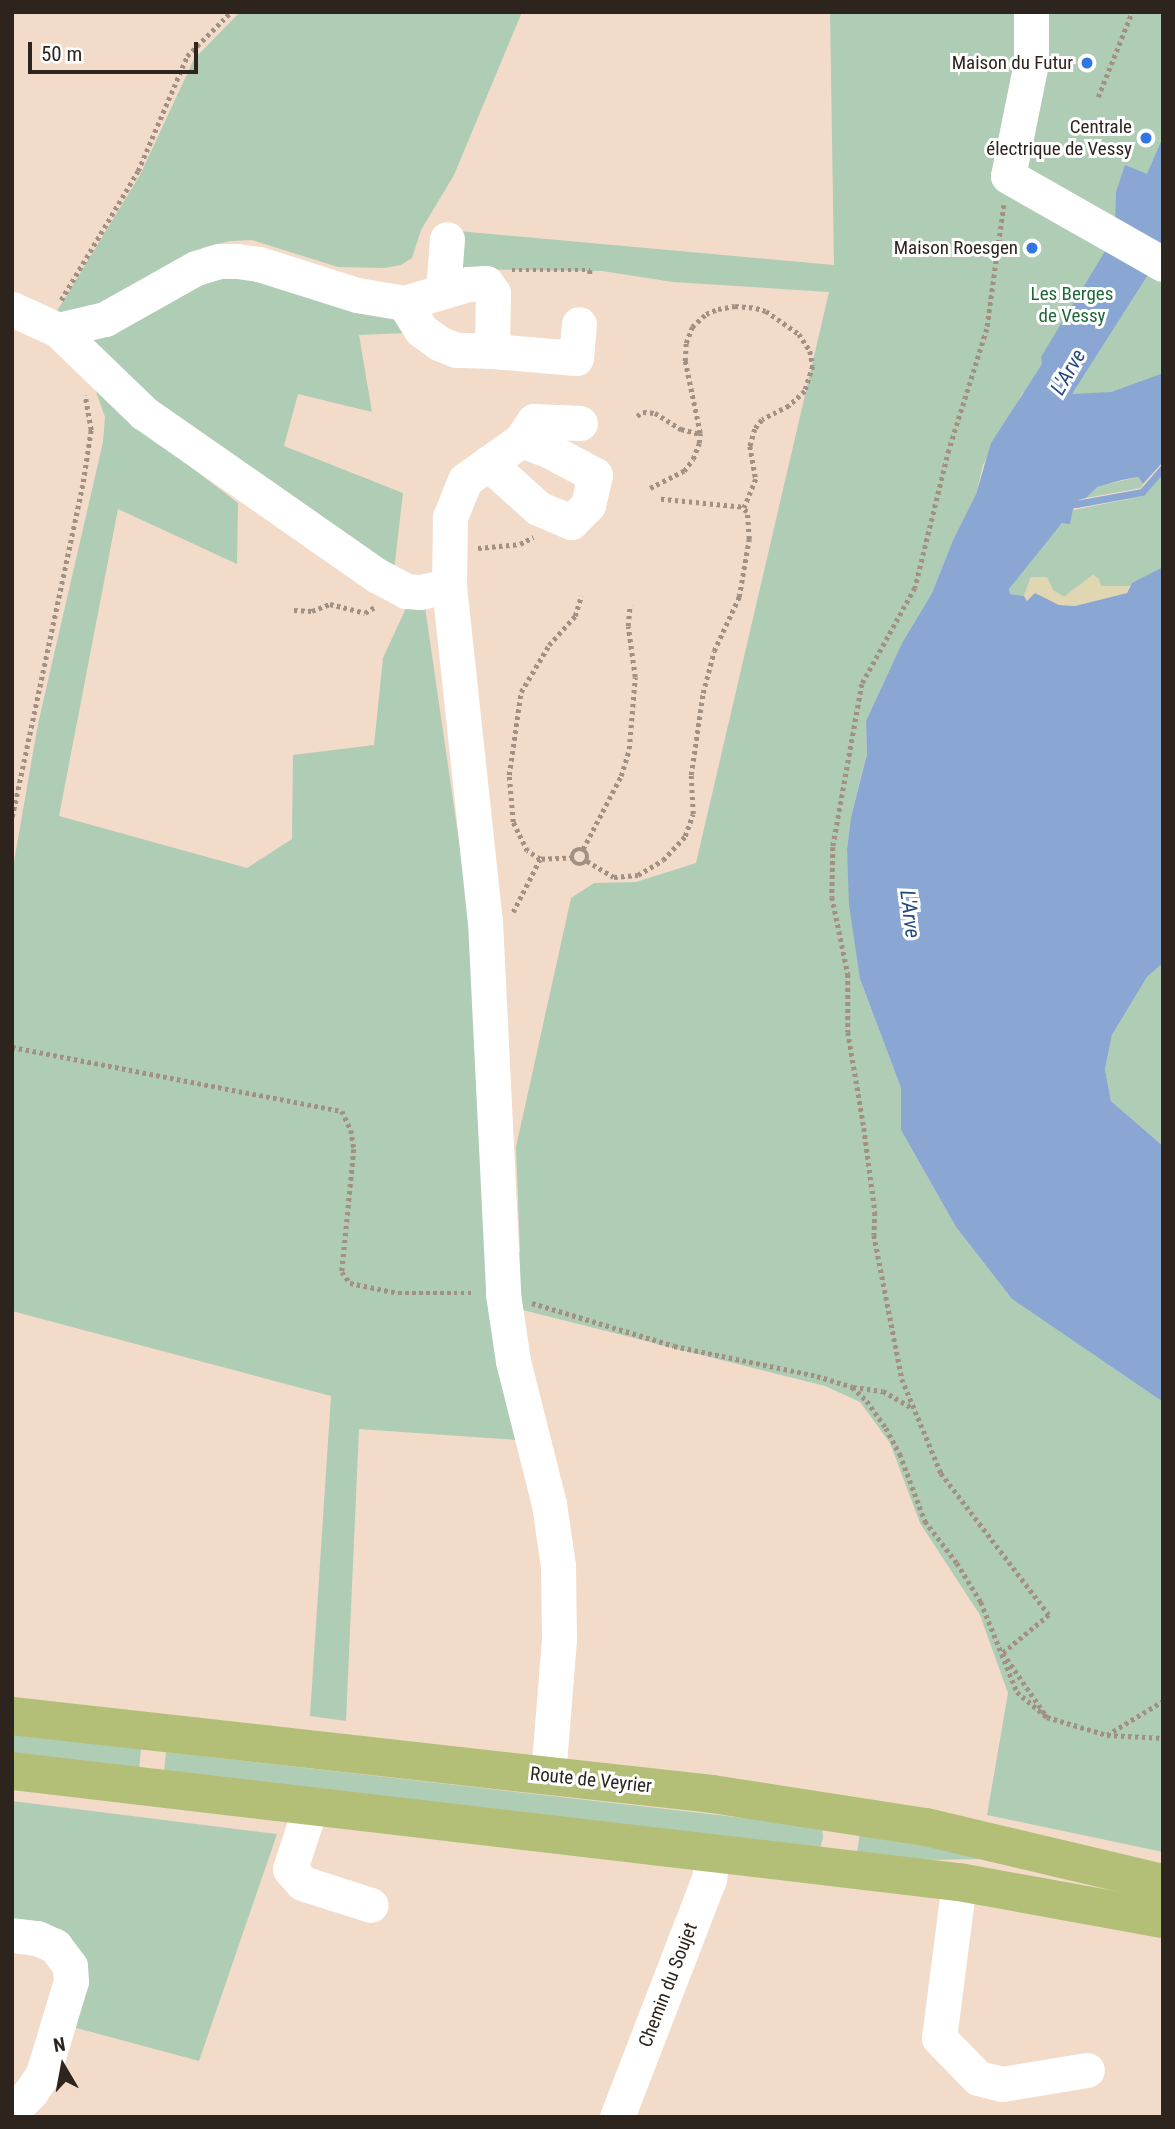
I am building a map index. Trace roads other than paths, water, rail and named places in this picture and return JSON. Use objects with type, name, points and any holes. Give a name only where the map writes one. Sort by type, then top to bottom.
[{"type":"main road","name":"Route de Veyrier","points":[[12,1716],[712,1794],[838,1812],[926,1827],[1163,1883]]},
{"type":"main road","points":[[12,1771],[959,1882],[1163,1919]]},
{"type":"main road","points":[[834,1867],[841,1850],[842,1831],[838,1812]]},
{"type":"street","points":[[1031,12],[1031,63],[1008,176],[1160,262]]},
{"type":"street","points":[[443,291],[447,239]]},
{"type":"street","points":[[52,327],[105,319],[189,271],[219,261],[259,264],[357,295],[404,303],[476,282],[486,283],[492,289],[492,351]]},
{"type":"street","points":[[404,303],[421,330],[439,343],[456,350],[576,358],[579,324]]},
{"type":"street","points":[[12,309],[52,327],[144,413],[397,587],[420,592],[449,586]]},
{"type":"street","points":[[548,1775],[559,1639],[558,1566],[549,1504],[513,1361],[503,1294],[485,921],[449,586],[449,550],[450,517],[465,480],[521,440],[534,421],[580,423]]},
{"type":"street","points":[[488,463],[538,508],[571,522],[588,505],[595,475],[551,451],[521,440]]},
{"type":"street","points":[[307,1805],[305,1823],[290,1869],[302,1883],[371,1905]]},
{"type":"street","name":"Chemin du Soujet","points":[[617,2117],[709,1880],[713,1853]]},
{"type":"street","points":[[959,1882],[939,2038],[978,2078],[1002,2084],[1087,2070]]},
{"type":"street","points":[[12,1935],[37,1938],[55,1946],[70,1966],[71,1981],[43,2074],[19,2104],[12,2105]]},
{"type":"water","name":"L'Arve","points":[[1163,137],[1163,251],[1072,394],[1111,392],[1163,373],[1163,462],[1143,484],[1138,477],[1122,480],[1097,487],[1086,498],[1079,500],[1073,510],[1070,524],[1062,523],[1009,589],[1010,594],[1024,596],[1027,601],[1035,593],[1059,605],[1075,606],[1127,593],[1132,583],[1163,567],[1163,963],[1147,977],[1112,1035],[1105,1069],[1111,1101],[1163,1146],[1163,1402],[1012,1299],[956,1227],[901,1130],[901,1088],[860,979],[849,905],[847,849],[851,817],[867,754],[866,721],[902,643],[932,593],[953,540],[976,494],[991,443],[1042,364],[1041,357],[1110,243],[1115,227],[1116,192],[1125,165],[1147,174]]},
{"type":"waterway","points":[[1076,504],[1142,492],[1163,468]]},
{"type":"place","name":"Maison du Futur","points":[[1087,63]]},
{"type":"place","name":"Centrale électrique de Vessy","points":[[1146,138]]},
{"type":"place","name":"Maison Roesgen","points":[[1032,248]]},
{"type":"park label","name":"Les Berges de Vessy","points":[[1072,305]]}]
